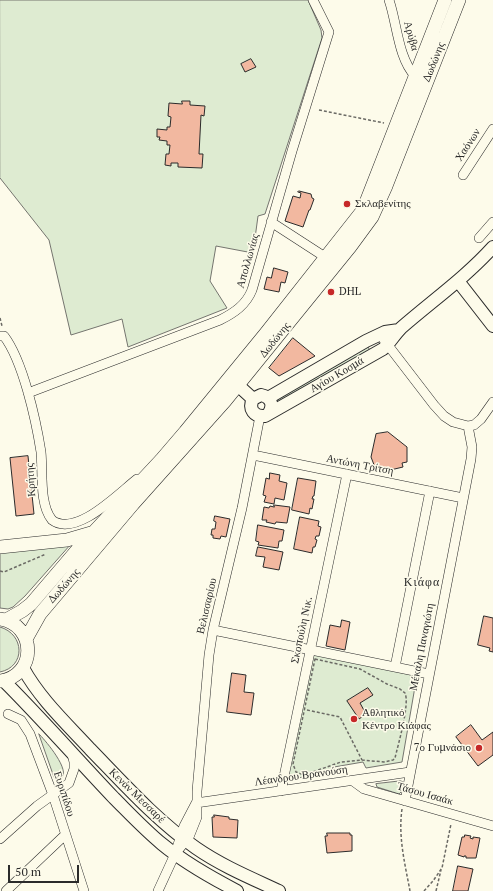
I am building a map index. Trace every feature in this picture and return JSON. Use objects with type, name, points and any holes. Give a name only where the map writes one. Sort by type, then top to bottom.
[{"type":"main road","name":"Δωδώνης","points":[[2,619],[22,611],[31,604],[93,532],[233,381],[325,258],[351,226],[366,204],[445,0]]},
{"type":"main road","name":"Δωδώνης","points":[[26,639],[40,614],[133,504],[233,381],[354,242],[372,217],[386,186],[458,0]]},
{"type":"main road","name":"Αγίου Κοσμά","points":[[264,415],[307,393],[388,345],[400,330],[458,281],[493,247]]},
{"type":"main road","points":[[458,281],[493,326]]},
{"type":"main road","name":"Αγίου Κοσμά","points":[[268,398],[380,334],[400,330]]},
{"type":"main road","points":[[233,381],[253,400]]},
{"type":"main road","points":[[261,395],[268,398],[271,401],[272,406],[264,415],[255,414],[252,410],[251,404],[253,400],[261,395]]},
{"type":"main road","points":[[0,547],[67,540],[93,532]]},
{"type":"main road","name":"Δωδώνης","points":[[2,619],[17,626],[26,639],[28,653],[23,668]]},
{"type":"main road","points":[[2,681],[17,674],[23,668]]},
{"type":"main road","name":"Κενάν Μεσσαρέ","points":[[23,668],[33,685],[48,705],[124,783],[183,839],[223,864],[279,891]]},
{"type":"main road","name":"Κενάν Μεσσαρέ","points":[[2,681],[20,696],[72,754],[149,832],[175,854],[206,874],[237,891]]},
{"type":"street","name":"Απολλωνίας","points":[[28,393],[220,320],[244,304],[250,296],[329,32],[313,0]]},
{"type":"street","name":"Αρύβα","points":[[389,0],[406,62],[415,76]]},
{"type":"street","name":"Χαόνων","points":[[463,175],[493,129]]},
{"type":"street","points":[[271,222],[325,258]]},
{"type":"street","points":[[479,238],[493,222]]},
{"type":"street","points":[[380,334],[438,411],[453,422],[468,426],[474,425],[479,422],[493,402]]},
{"type":"street","name":"Κρήτης","points":[[0,336],[4,336],[13,352],[28,393],[40,451],[45,505],[49,517],[54,522],[68,524],[84,519],[102,508],[137,478],[146,476]]},
{"type":"street","name":"Βελισσαρίου","points":[[175,854],[183,839],[192,832],[197,817],[198,810],[196,803],[207,669],[213,630],[253,455],[264,415]]},
{"type":"street","name":"Μέκαλη Παναγιώτη","points":[[405,801],[472,453],[468,426]]},
{"type":"street","name":"Αντώνη Τρίτση","points":[[253,455],[463,498]]},
{"type":"street","name":"Σκοπούλη Νικ.","points":[[281,791],[347,474]]},
{"type":"street","points":[[395,667],[430,491]]},
{"type":"street","points":[[213,630],[429,674]]},
{"type":"street","name":"Ευριπίδου","points":[[8,714],[21,720],[30,734],[53,795],[84,891]]},
{"type":"street","points":[[0,839],[37,806],[69,783],[74,767],[72,754]]},
{"type":"street","name":"Λέανδρου Βρανούση","points":[[196,803],[410,772]]},
{"type":"street","name":"Τάσου Ισαάκ","points":[[352,781],[364,789],[493,826]]},
{"type":"street","points":[[6,891],[65,835]]},
{"type":"street","points":[[159,890],[175,854]]},
{"type":"path","points":[[319,110],[379,122]]},
{"type":"path","points":[[0,571],[4,572],[51,552]]},
{"type":"path","points":[[315,659],[360,669],[383,683],[404,691],[406,695],[407,700],[394,759],[389,762],[362,760],[341,762],[304,775],[296,772],[294,764],[315,659]]},
{"type":"path","points":[[304,709],[340,717],[362,760]]},
{"type":"path","points":[[405,801],[400,822],[410,891]]},
{"type":"path","points":[[436,891],[453,815]]},
{"type":"path","points":[[424,891],[442,868]]},
{"type":"green space","points":[[0,0],[308,0],[321,30],[322,38],[265,214],[258,216],[253,253],[216,246],[210,281],[227,308],[128,347],[122,319],[71,335],[49,240],[0,178]]},
{"type":"green space","points":[[368,347],[371,352],[279,404],[276,399]]},
{"type":"green space","points":[[71,544],[25,596],[13,607],[8,609],[0,608],[0,550]]},
{"type":"green space","points":[[0,627],[14,636],[18,643],[19,650],[18,657],[14,664],[8,669],[0,672]]},
{"type":"green space","name":"Αθλητικό Κέντρο Κιάφας","points":[[313,653],[417,675],[402,762],[366,768],[363,762],[334,767],[336,772],[291,779],[287,777]]},
{"type":"green space","points":[[39,734],[58,758],[62,766],[62,778],[56,780],[54,777]]},
{"type":"green space","points":[[403,782],[401,792],[399,794],[377,787],[376,784]]},
{"type":"building","points":[[251,59],[256,67],[245,72],[241,64]]},
{"type":"building","points":[[182,101],[190,101],[190,105],[205,106],[204,116],[201,115],[199,154],[203,154],[202,168],[178,167],[178,163],[171,163],[171,166],[165,165],[166,154],[169,154],[170,145],[167,145],[167,141],[159,140],[160,137],[157,137],[157,129],[167,130],[167,127],[170,127],[171,117],[168,116],[169,103],[182,104]]},
{"type":"building","points":[[298,192],[311,194],[312,198],[314,199],[303,227],[285,221],[293,196],[300,198],[301,193]]},
{"type":"building","points":[[274,268],[288,272],[285,283],[281,282],[279,292],[264,289],[267,277],[271,278]]},
{"type":"building","points":[[293,338],[315,356],[279,376],[269,368]]},
{"type":"building","points":[[388,432],[407,447],[407,462],[402,463],[403,467],[382,472],[381,468],[376,470],[371,457],[376,434]]},
{"type":"building","points":[[28,456],[34,514],[16,516],[10,458]]},
{"type":"building","points":[[270,473],[280,475],[279,481],[287,483],[284,500],[275,498],[274,504],[264,502],[266,496],[263,495],[266,478],[269,479]]},
{"type":"building","points":[[298,478],[316,481],[314,496],[312,499],[314,499],[312,509],[310,508],[309,514],[292,510]]},
{"type":"building","points":[[274,505],[290,507],[287,523],[276,522],[275,524],[266,522],[267,520],[262,520],[264,507],[274,507]]},
{"type":"building","points":[[215,516],[230,519],[226,537],[221,536],[220,539],[213,538],[213,535],[211,535],[212,529],[215,529]]},
{"type":"building","points":[[300,517],[319,521],[318,526],[321,527],[319,536],[316,536],[315,539],[317,540],[315,547],[313,547],[312,553],[294,549]]},
{"type":"building","points":[[258,525],[284,530],[282,541],[279,541],[278,548],[258,545],[259,542],[256,541]]},
{"type":"building","points":[[258,547],[283,552],[279,570],[263,567],[265,557],[256,556]]},
{"type":"building","points":[[484,616],[493,618],[493,652],[489,651],[490,648],[478,645]]},
{"type":"building","points":[[342,620],[350,622],[345,650],[326,646],[330,625],[340,627]]},
{"type":"building","points":[[232,673],[246,675],[244,692],[254,693],[251,715],[227,712]]},
{"type":"building","points":[[368,688],[373,695],[360,703],[366,714],[359,719],[347,701]]},
{"type":"building","name":"7ο Γυμνάσιο","points":[[471,725],[482,740],[493,732],[493,755],[478,766],[456,737]]},
{"type":"building","points":[[214,815],[238,820],[237,838],[213,837],[212,817],[214,817]]},
{"type":"building","points":[[327,833],[350,833],[350,835],[352,835],[352,851],[327,853],[325,836],[327,836]]},
{"type":"building","points":[[465,835],[471,836],[470,838],[473,839],[473,837],[480,838],[476,858],[466,858],[466,856],[464,857],[458,855],[462,837]]},
{"type":"building","points":[[458,866],[473,869],[468,891],[453,891]]},
{"type":"place","name":"Σκλαβενίτης","points":[[347,204]]},
{"type":"place","name":"DHL","points":[[331,292]]},
{"type":"place","name":"Αθλητικό Κέντρο Κιάφας","points":[[354,719]]},
{"type":"place","name":"7ο Γυμνάσιο","points":[[479,748]]},
{"type":"district","name":"Κιάφα","points":[[422,583]]}]
